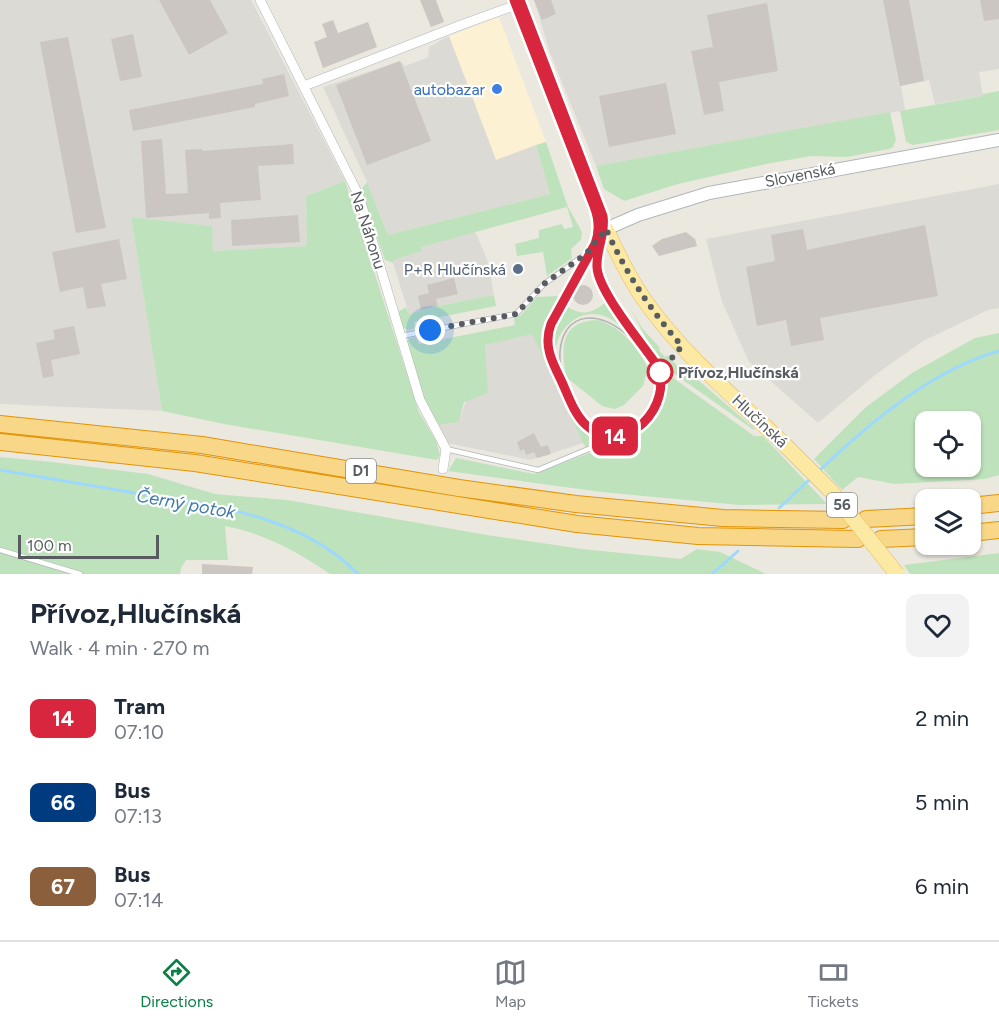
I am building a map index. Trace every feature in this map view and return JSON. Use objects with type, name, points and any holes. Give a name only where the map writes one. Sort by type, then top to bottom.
[{"type":"highway","name":"D1","points":[[0,424],[202,445],[459,488],[651,512],[723,518],[843,520]]},
{"type":"highway","name":"D1","points":[[0,442],[195,463],[577,524],[698,536],[858,539]]},
{"type":"highway","points":[[981,505],[999,503]]},
{"type":"highway","points":[[915,511],[872,519],[915,517]]},
{"type":"highway","points":[[981,512],[999,511]]},
{"type":"highway","points":[[981,532],[999,530]]},
{"type":"highway","points":[[981,535],[999,536]]},
{"type":"highway","points":[[881,539],[915,537]]},
{"type":"main road","name":"Hlučínská","points":[[606,229],[631,280],[663,325],[831,491],[897,574]]},
{"type":"street","name":"Na Náhonu","points":[[260,0],[356,189],[420,400],[446,449]]},
{"type":"street","points":[[304,86],[518,2]]},
{"type":"street","name":"Hlučínská","points":[[518,2],[606,229]]},
{"type":"street","name":"Slovenská","points":[[606,229],[638,215],[709,193],[999,140]]},
{"type":"street","points":[[443,469],[446,449]]},
{"type":"lane","points":[[401,336],[516,314],[544,284],[586,254],[606,229]]},
{"type":"lane","points":[[446,449],[538,470],[603,443]]},
{"type":"lane","points":[[0,550],[80,574]]},
{"type":"shaded area","points":[[0,0],[251,0],[345,181],[306,196],[307,246],[212,251],[212,226],[131,217],[162,411],[0,404]]},
{"type":"shaded area","points":[[534,0],[999,0],[999,69],[979,72],[983,96],[935,104],[929,80],[901,86],[905,110],[596,166],[550,53]]},
{"type":"shaded area","name":"autobazar","points":[[499,17],[546,142],[496,160],[449,36]]},
{"type":"shaded area","points":[[449,36],[496,160],[536,145],[550,194],[388,235],[367,182],[323,87],[400,61],[405,66],[424,59],[428,57],[429,47]]},
{"type":"shaded area","points":[[999,184],[999,308],[988,310],[923,341],[875,375],[818,423],[749,362],[722,302],[706,239]]},
{"type":"shaded area","points":[[475,231],[488,262],[494,295],[409,314],[392,260],[421,251],[421,247]]},
{"type":"shaded area","points":[[532,333],[583,443],[531,460],[447,443],[439,425],[459,422],[485,345]]},
{"type":"green space","points":[[999,91],[999,130],[913,145],[906,142],[900,111]]},
{"type":"green space","points":[[890,112],[896,140],[893,147],[889,149],[847,157],[811,156],[766,164],[678,184],[624,201],[604,189],[596,166]]},
{"type":"green space","points":[[546,142],[568,207],[582,232],[581,240],[571,249],[572,258],[547,276],[543,252],[517,256],[515,244],[539,238],[539,230],[562,224],[564,229],[573,227],[567,207],[421,247],[422,251],[393,260],[394,263],[385,260],[362,194],[367,182],[388,235],[550,194],[536,145]]},
{"type":"green space","points":[[345,181],[419,412],[436,441],[440,455],[437,460],[224,424],[162,411],[131,217],[212,226],[213,251],[307,246],[306,196]]},
{"type":"green space","points":[[494,295],[496,306],[414,322],[415,328],[408,330],[402,327],[398,312],[406,307],[409,314]]},
{"type":"green space","points":[[559,296],[551,310],[553,312],[545,330],[544,348],[569,406],[581,425],[601,437],[612,438],[633,434],[642,428],[650,420],[662,400],[665,385],[662,370],[754,436],[763,436],[827,504],[740,505],[601,492],[448,471],[456,458],[534,474],[605,447],[602,441],[586,447],[583,443],[532,334],[485,345],[488,393],[464,402],[459,422],[439,425],[423,396],[415,375],[407,342],[410,338],[416,337],[419,344],[515,325],[514,319],[521,315],[537,297]]},
{"type":"green space","points":[[608,301],[632,334],[604,316],[593,314],[579,317],[563,330],[556,348],[556,361],[551,346],[552,333],[564,305],[577,311],[587,312]]},
{"type":"green space","points":[[629,306],[642,328],[665,357],[667,355],[681,370],[698,380],[755,429],[669,370],[649,344]]},
{"type":"green space","points":[[598,320],[614,327],[628,339],[648,368],[643,386],[624,405],[615,409],[602,406],[566,377],[564,346],[566,338],[576,325]]},
{"type":"green space","points":[[999,333],[999,475],[985,479],[895,484],[858,477],[842,490],[814,459],[866,407],[912,373],[975,338]]},
{"type":"green space","points":[[0,457],[148,474],[215,494],[287,500],[582,549],[681,559],[697,549],[720,552],[766,574],[330,574],[280,544],[253,533],[225,526],[228,560],[186,560],[180,574],[0,574]]},
{"type":"green space","points":[[999,553],[999,574],[910,574],[904,565]]},
{"type":"building","points":[[159,0],[210,0],[228,33],[189,55]]},
{"type":"building","points":[[420,0],[436,0],[444,22],[431,27]]},
{"type":"building","points":[[534,0],[551,0],[556,14],[542,20]]},
{"type":"building","points":[[883,0],[909,0],[924,81],[900,86]]},
{"type":"building","points":[[980,0],[999,0],[999,19],[984,21]]},
{"type":"building","points":[[767,3],[778,71],[719,82],[724,111],[704,115],[691,51],[713,47],[707,15]]},
{"type":"building","points":[[333,20],[338,33],[368,22],[377,47],[323,68],[314,42],[327,37],[322,24]]},
{"type":"building","points":[[133,34],[142,77],[120,81],[111,39]]},
{"type":"building","points":[[68,37],[106,228],[76,233],[40,42]]},
{"type":"building","points":[[400,61],[431,141],[367,165],[336,85]]},
{"type":"building","points":[[284,74],[289,96],[255,104],[255,107],[133,131],[129,110],[263,84],[262,79]]},
{"type":"building","points":[[666,83],[676,134],[609,147],[599,96]]},
{"type":"building","points":[[162,139],[166,194],[188,193],[185,150],[202,149],[202,151],[293,144],[294,164],[258,166],[261,200],[220,203],[221,218],[209,219],[209,213],[146,218],[141,141]]},
{"type":"building","points":[[298,215],[300,242],[232,246],[231,220]]},
{"type":"building","points":[[925,225],[938,296],[820,318],[824,340],[791,346],[786,320],[757,326],[746,267],[775,261],[771,235],[803,229],[807,250]]},
{"type":"building","points":[[686,232],[695,239],[697,246],[659,256],[652,246],[662,239]]},
{"type":"building","points":[[119,239],[127,279],[101,284],[106,306],[87,309],[83,287],[60,292],[52,252]]},
{"type":"building","points":[[454,278],[458,294],[436,299],[438,306],[421,310],[418,296],[429,293],[427,285]]},
{"type":"building","points":[[583,285],[590,288],[593,295],[590,302],[583,305],[576,302],[573,295],[576,288]]},
{"type":"building","points":[[74,326],[80,354],[51,360],[54,376],[43,378],[36,343],[55,339],[53,330]]},
{"type":"building","points":[[534,433],[541,447],[548,445],[551,454],[537,458],[534,452],[526,455],[524,449],[520,451],[517,442]]},
{"type":"building","points":[[202,564],[253,567],[252,574],[202,574]]},
{"type":"waterway","name":"Černý potok","points":[[821,469],[860,433],[926,384],[974,360],[999,351]]},
{"type":"waterway","name":"Černý potok","points":[[0,470],[194,502],[254,516],[310,538],[335,554],[358,574]]},
{"type":"waterway","name":"Černý potok","points":[[779,508],[808,481]]},
{"type":"waterway","name":"Černý potok","points":[[712,574],[738,551]]},
{"type":"tram line","points":[[514,0],[595,206],[598,220],[595,244],[551,324],[548,346],[555,367],[582,421],[601,434],[616,436],[630,432],[643,423],[653,410],[659,395],[661,380],[656,364],[621,316],[599,277],[597,260],[604,223],[603,216],[520,0]]},
{"type":"tram line","name":"14","points":[[514,0],[538,58],[598,221],[595,244],[553,318],[549,329],[549,352],[585,424],[602,434],[613,436],[627,434],[643,424],[655,408],[660,390],[660,374],[656,364],[600,282],[597,256],[604,230],[603,216],[520,0]]},
{"type":"tram line","points":[[561,371],[560,351],[564,336],[571,325],[581,319],[593,318],[606,321],[620,329],[634,342]]},
{"type":"place","name":"autobazar","points":[[497,89]]},
{"type":"place","name":"P+R Hlučínská","points":[[518,269]]},
{"type":"place","name":"Přívoz,Hlučínská","points":[[660,372]]},
{"type":"route","points":[[430,330],[516,314],[538,289],[586,254],[606,229],[642,297],[682,346],[660,372]]}]
